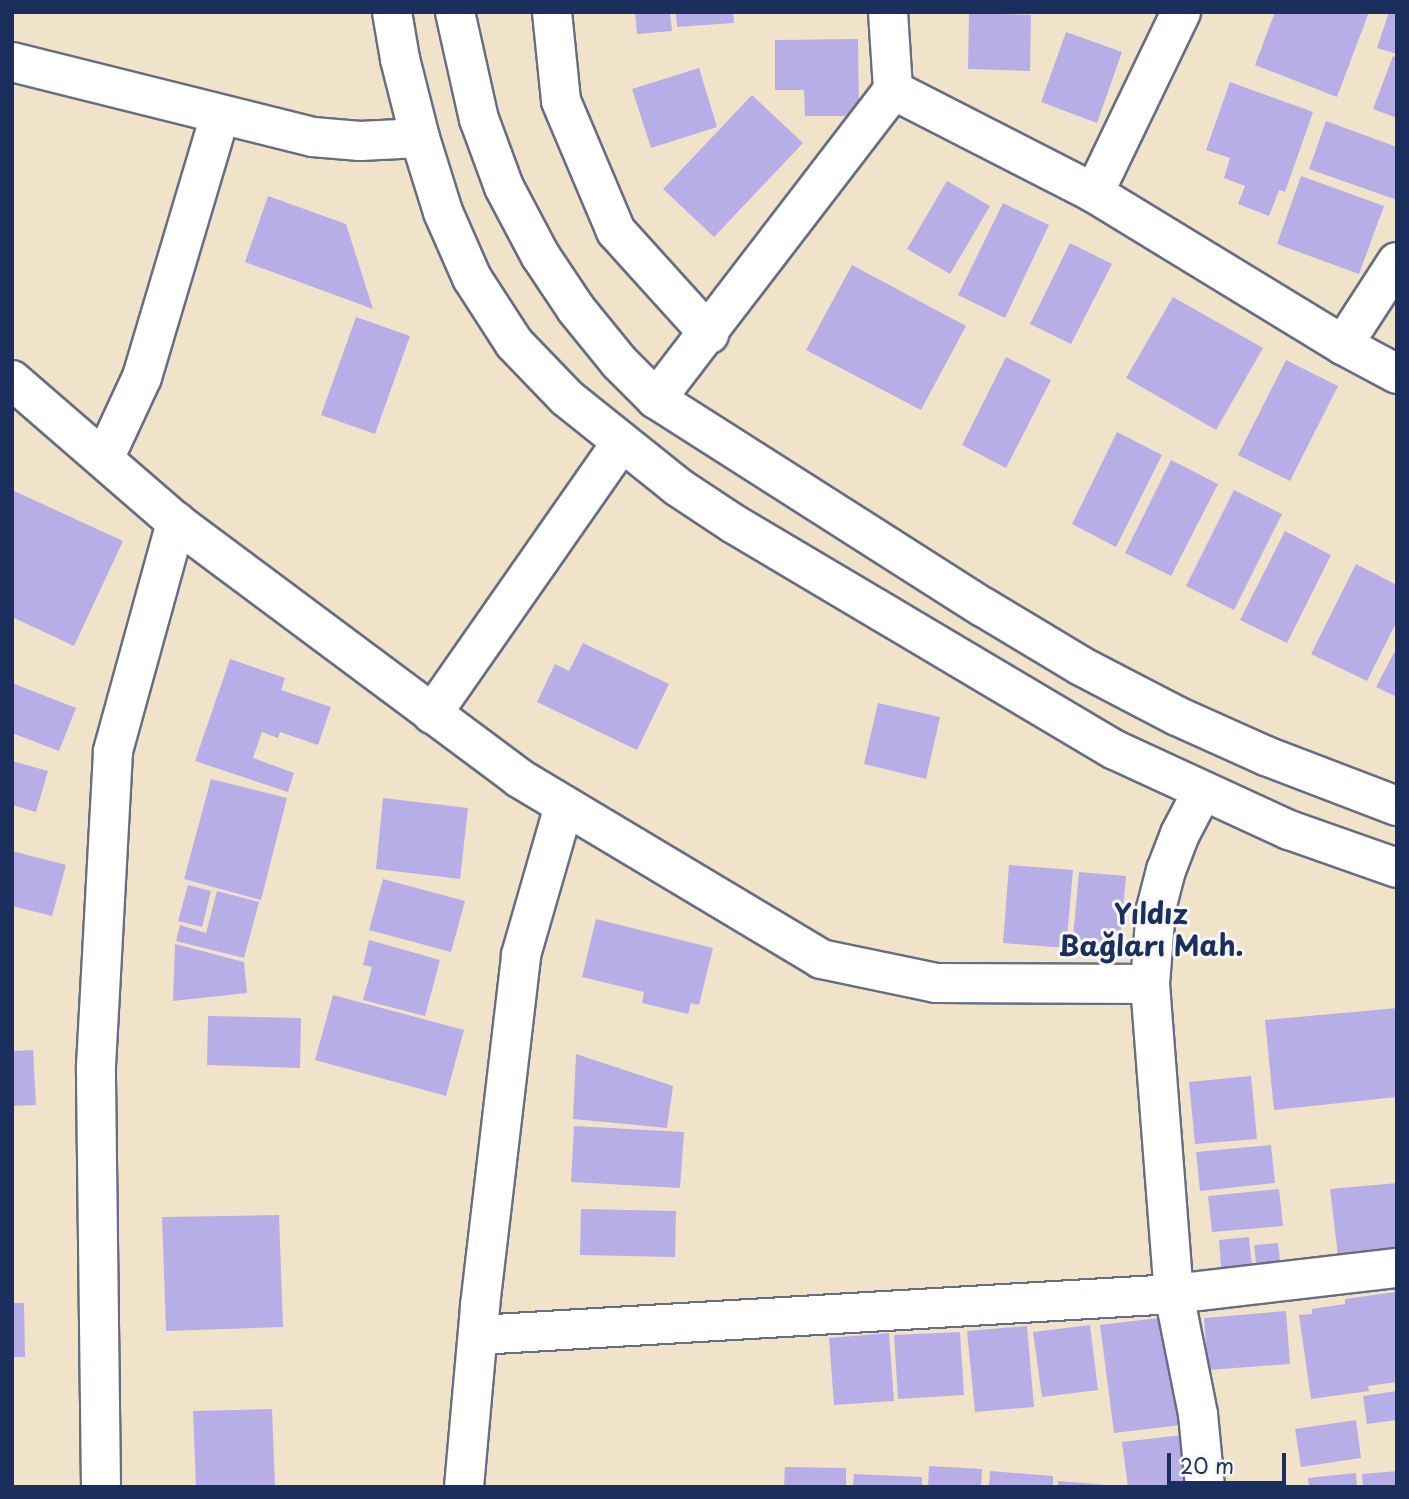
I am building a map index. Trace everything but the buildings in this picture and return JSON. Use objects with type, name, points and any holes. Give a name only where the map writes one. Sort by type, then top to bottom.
[{"type":"street","points":[[392,12],[419,138],[443,212],[472,278],[514,343],[567,398],[621,443],[734,524],[1115,750],[1289,830],[1397,869]]},
{"type":"street","points":[[455,12],[479,119],[504,187],[540,255],[576,309],[619,362],[656,399],[983,607],[1081,666],[1177,716],[1266,756],[1397,806]]},
{"type":"street","points":[[552,12],[561,101],[616,232],[709,334]]},
{"type":"street","points":[[656,399],[709,334],[893,90],[888,12]]},
{"type":"street","points":[[1094,193],[1181,12]]},
{"type":"street","points":[[12,62],[313,138],[360,141],[419,138]]},
{"type":"street","points":[[893,90],[1094,193],[1343,345],[1397,374]]},
{"type":"street","points":[[104,459],[142,377],[220,116]]},
{"type":"street","points":[[1343,345],[1397,262]]},
{"type":"street","points":[[12,380],[176,522],[519,778],[821,959],[936,983],[1150,984]]},
{"type":"street","points":[[432,714],[621,443]]},
{"type":"street","points":[[101,1487],[96,1066],[113,751],[176,522]]},
{"type":"street","points":[[1202,792],[1180,834],[1166,870],[1156,909],[1150,984],[1174,1294],[1198,1414],[1205,1487]]},
{"type":"street","points":[[464,1487],[478,1335],[521,955],[564,806]]},
{"type":"street","points":[[478,1335],[1174,1294],[1397,1268]]},
{"type":"district","name":"Yıldız Bağları Mah.","points":[[1151,929]]}]
